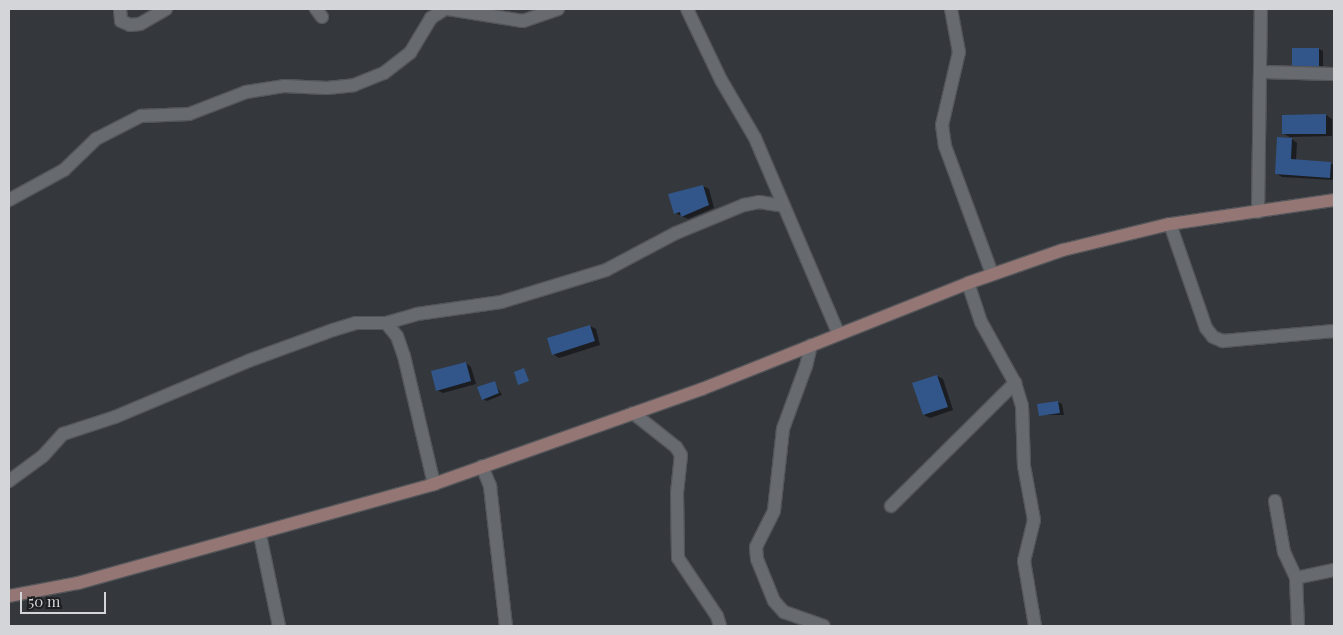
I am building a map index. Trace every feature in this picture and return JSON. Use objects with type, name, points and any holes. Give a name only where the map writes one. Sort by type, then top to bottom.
[{"type":"street","points":[[120,9],[121,21],[130,25],[140,24],[166,9]]},
{"type":"street","points":[[9,200],[64,170],[96,139],[141,116],[189,114],[246,92],[284,86],[326,88],[354,85],[384,73],[410,53],[431,18],[446,9],[523,20],[558,9]]},
{"type":"street","points":[[687,9],[721,80],[755,138],[838,333]]},
{"type":"street","points":[[951,9],[959,52],[942,125],[945,146],[992,274]]},
{"type":"street","points":[[1258,212],[1261,9]]},
{"type":"street","points":[[1261,72],[1334,74]]},
{"type":"street","points":[[9,596],[78,583],[260,535],[434,484],[633,413],[968,283],[1063,250],[1170,224],[1334,200]]},
{"type":"street","points":[[9,481],[44,456],[63,434],[115,417],[248,361],[332,330],[356,323],[386,323],[417,314],[501,302],[606,270],[676,234],[744,206],[759,202],[784,206]]},
{"type":"street","points":[[1170,224],[1206,328],[1213,337],[1223,341],[1334,332]]},
{"type":"street","points":[[968,283],[987,336],[1015,383],[1022,406],[1024,466],[1034,520],[1024,560],[1035,626]]},
{"type":"street","points":[[386,323],[397,336],[404,356],[434,484]]},
{"type":"street","points":[[811,345],[783,429],[774,511],[756,546],[757,559],[774,601],[784,612],[824,626]]},
{"type":"street","points":[[891,506],[1015,383]]},
{"type":"street","points":[[633,413],[676,447],[681,456],[676,501],[678,558],[717,616],[720,626]]},
{"type":"street","points":[[482,466],[490,486],[506,626]]},
{"type":"street","points":[[1275,501],[1284,552],[1296,578],[1298,626]]},
{"type":"street","points":[[260,535],[279,626]]},
{"type":"street","points":[[1296,578],[1334,570]]},
{"type":"building","points":[[1292,48],[1319,48],[1319,68],[1292,68]]},
{"type":"building","points":[[1326,114],[1326,134],[1282,134],[1282,115]]},
{"type":"building","points":[[1277,137],[1292,138],[1291,159],[1331,162],[1330,178],[1275,174]]},
{"type":"building","points":[[703,185],[709,205],[681,217],[680,212],[674,214],[668,194]]},
{"type":"building","points":[[590,325],[595,341],[552,355],[547,338]]},
{"type":"building","points":[[466,362],[471,381],[436,391],[431,371]]},
{"type":"building","points":[[524,368],[529,381],[518,385],[514,372]]},
{"type":"building","points":[[937,375],[948,407],[923,415],[912,383]]},
{"type":"building","points":[[495,381],[499,393],[482,400],[477,387]]},
{"type":"building","points":[[1058,401],[1060,413],[1039,416],[1037,404]]}]
